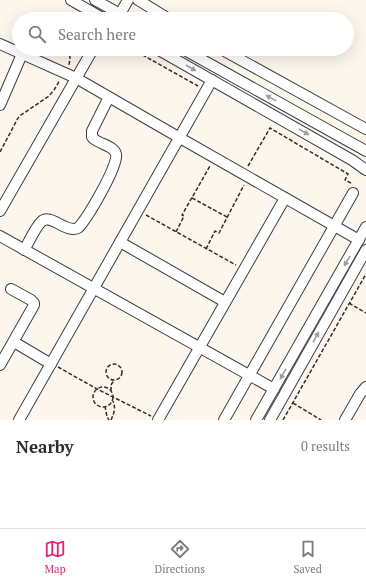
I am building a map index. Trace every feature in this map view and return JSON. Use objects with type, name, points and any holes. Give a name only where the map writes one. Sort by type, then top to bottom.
[{"type":"street","points":[[71,0],[92,12]]},
{"type":"street","points":[[95,0],[116,12]]},
{"type":"street","points":[[126,12],[128,0]]},
{"type":"street","points":[[138,0],[158,12]]},
{"type":"street","points":[[0,44],[12,49]]},
{"type":"street","points":[[0,105],[21,56]]},
{"type":"street","points":[[26,56],[76,78],[359,240]]},
{"type":"street","points":[[0,211],[89,56]]},
{"type":"street","points":[[169,56],[352,160],[366,170]]},
{"type":"street","points":[[196,56],[366,151]]},
{"type":"street","points":[[234,56],[366,129]]},
{"type":"street","points":[[20,420],[212,80]]},
{"type":"street","points":[[24,250],[43,220],[51,220],[71,229],[78,228],[101,194],[116,161],[116,154],[112,149],[94,139],[92,131],[109,97]]},
{"type":"street","points":[[224,420],[353,193]]},
{"type":"street","points":[[158,420],[285,198]]},
{"type":"street","points":[[256,420],[366,227]]},
{"type":"street","points":[[0,236],[274,389]]},
{"type":"street","points":[[120,242],[226,302]]},
{"type":"street","points":[[270,420],[366,250]]},
{"type":"street","points":[[0,365],[34,305],[31,300],[11,289]]},
{"type":"street","points":[[14,342],[52,364]]},
{"type":"street","points":[[345,420],[360,394],[366,387]]},
{"type":"path","points":[[0,152],[18,118],[52,93],[70,61],[70,56]]},
{"type":"path","points":[[144,56],[206,91]]},
{"type":"path","points":[[206,249],[215,231],[219,233],[245,176],[270,128],[348,174],[345,180],[357,187],[353,193]]},
{"type":"path","points":[[176,232],[184,216],[182,215],[214,158]]},
{"type":"path","points":[[192,198],[227,217]]},
{"type":"path","points":[[138,211],[244,270]]},
{"type":"path","points":[[283,420],[366,274]]},
{"type":"path","points":[[349,303],[366,313]]},
{"type":"path","points":[[52,364],[158,420]]},
{"type":"path","points":[[111,391],[109,388],[103,386],[97,389],[93,394],[94,401],[98,405],[105,406],[112,400],[111,385],[114,380],[120,378],[122,372],[119,367],[113,364],[108,367],[106,373],[108,378],[114,380]]},
{"type":"path","points":[[110,420],[114,411],[114,404],[112,400]]},
{"type":"path","points":[[292,403],[320,420]]},
{"type":"path","points":[[105,406],[107,417],[110,420]]}]
